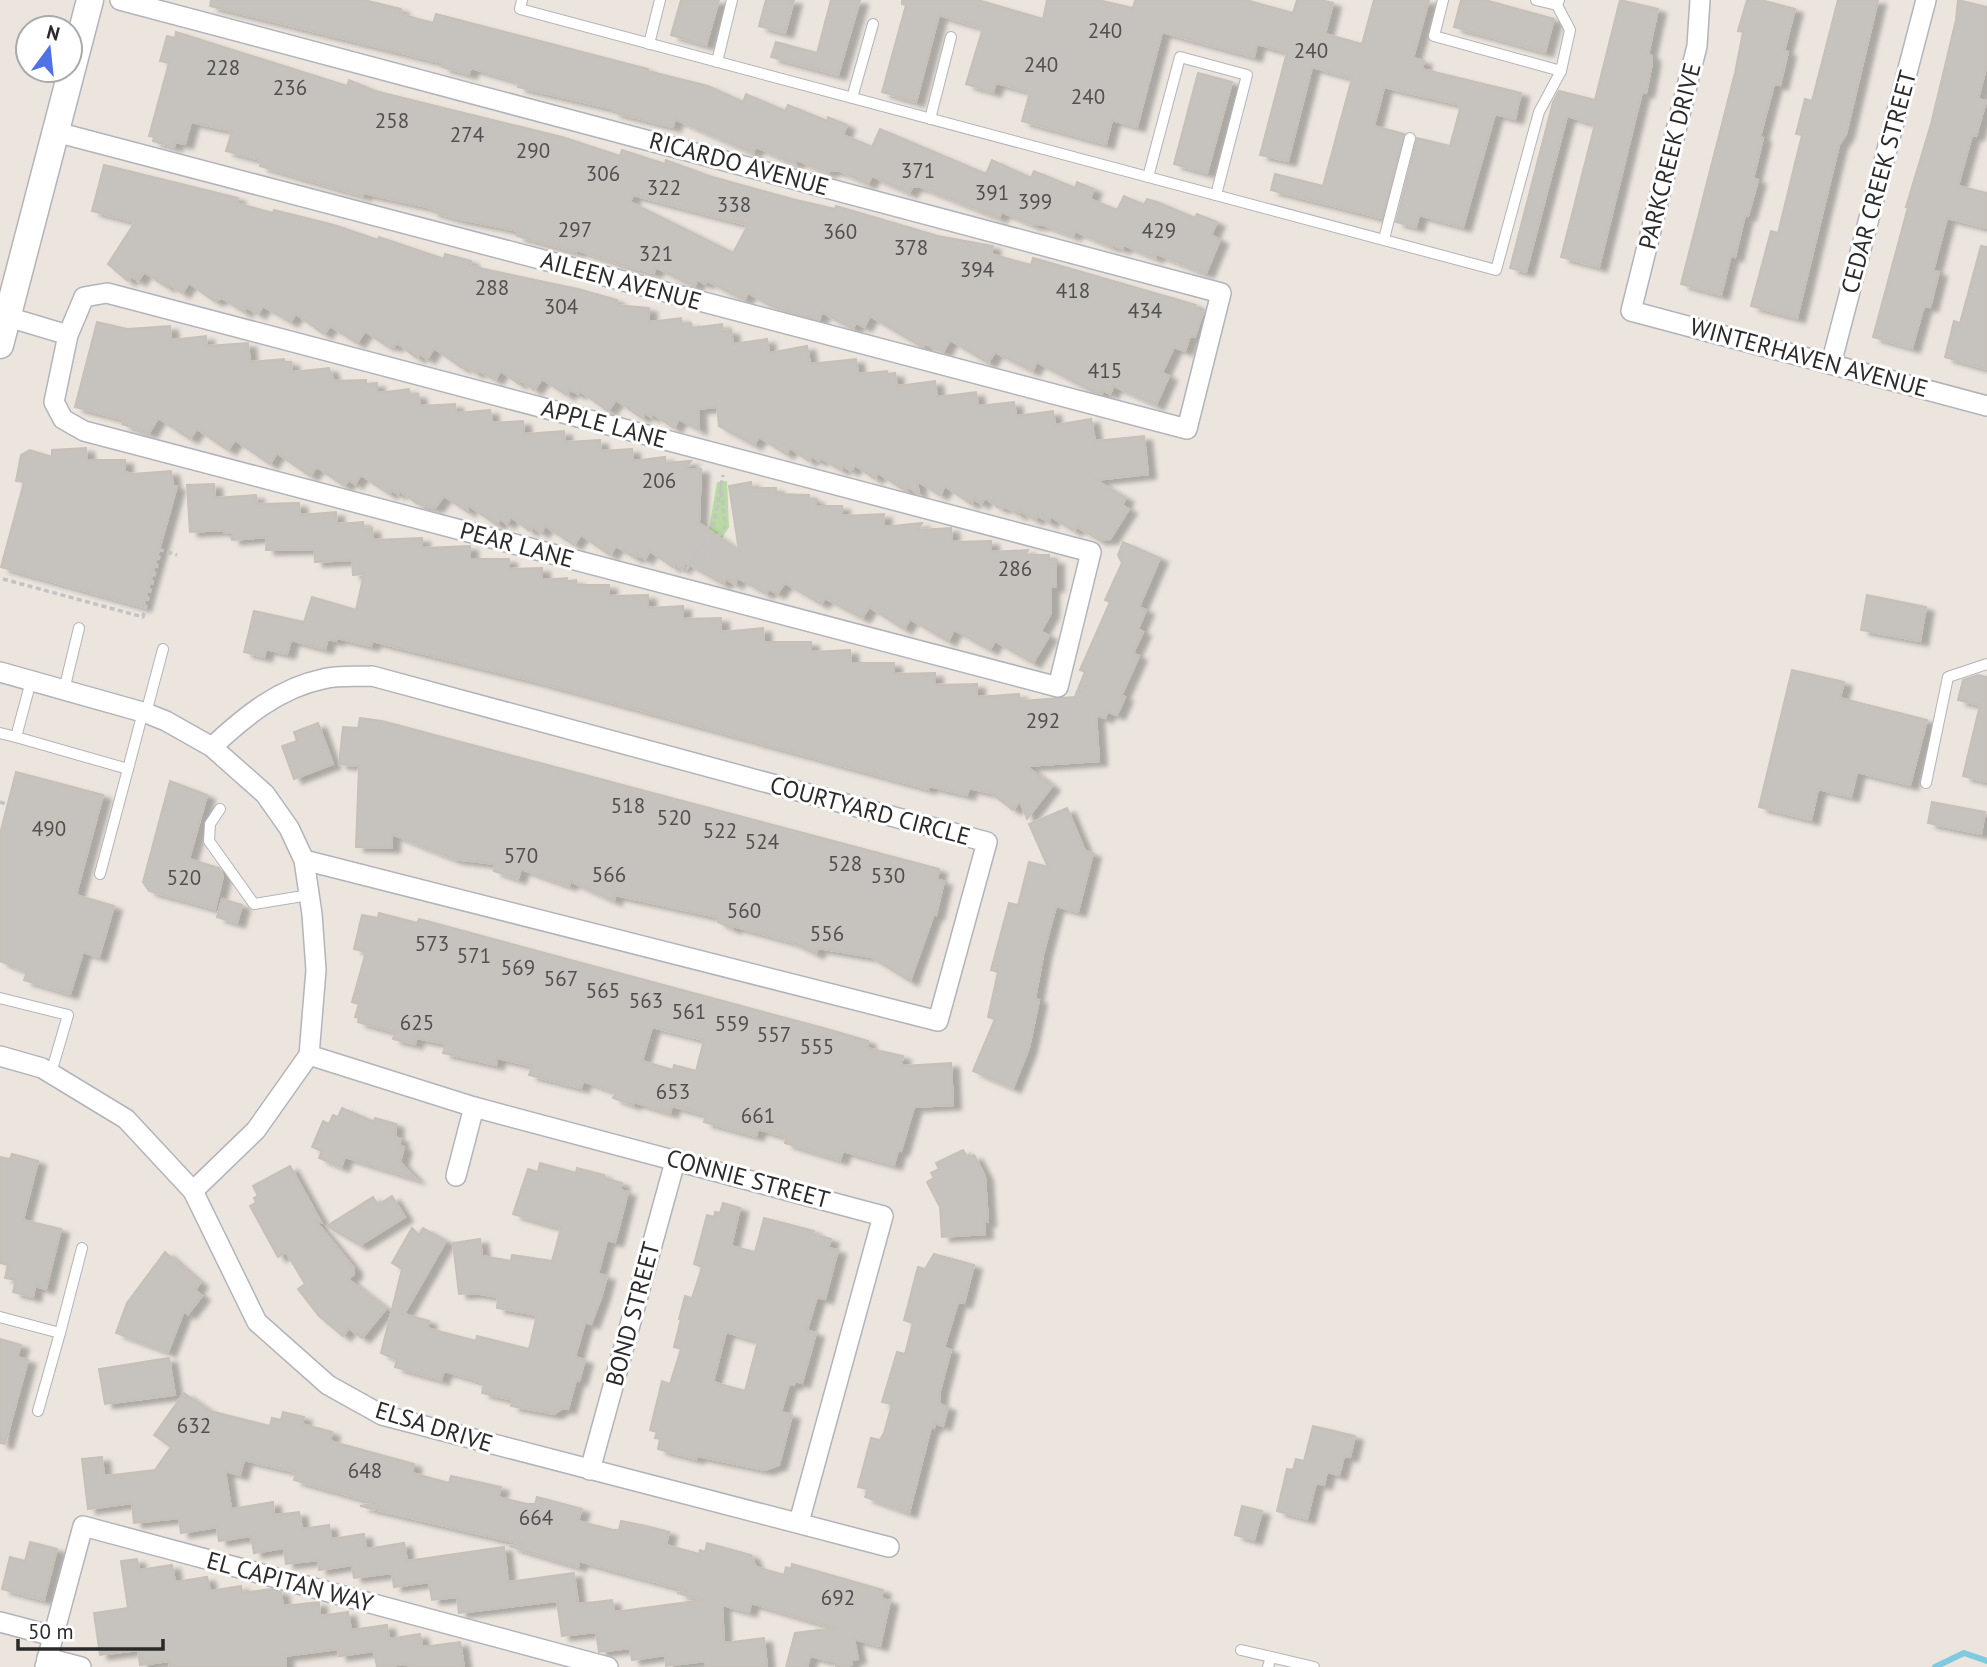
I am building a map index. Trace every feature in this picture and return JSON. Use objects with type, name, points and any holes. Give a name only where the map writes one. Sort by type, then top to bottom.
[{"type":"main road","points":[[4,321],[90,0]]},
{"type":"street","name":"RICARDO AVENUE","points":[[120,0],[1221,293],[1187,429]]},
{"type":"street","name":"PARKCREEK DRIVE","points":[[1631,311],[1698,46],[1700,0]]},
{"type":"street","name":"CEDAR CREEK STREET","points":[[1831,364],[1926,0]]},
{"type":"street","name":"AILEEN AVENUE","points":[[56,132],[1187,429]]},
{"type":"street","name":"APPLE LANE","points":[[68,335],[84,297],[107,293],[1091,552],[1058,687]]},
{"type":"street","name":"WINTERHAVEN AVENUE","points":[[1631,311],[1987,405]]},
{"type":"street","points":[[4,321],[68,335]]},
{"type":"street","name":"PEAR LANE","points":[[68,335],[54,402],[63,419],[84,431],[1058,687]]},
{"type":"street","points":[[0,673],[166,720],[212,747],[265,794],[289,828],[304,860],[316,970],[309,1055],[256,1130],[193,1191]]},
{"type":"street","name":"COURTYARD CIRCLE","points":[[212,747],[247,715],[288,690],[323,678],[372,676],[987,842],[938,1021],[304,860]]},
{"type":"street","name":"CONNIE STREET","points":[[309,1055],[474,1107],[676,1158],[883,1216],[799,1521]]},
{"type":"street","name":"ELSA DRIVE","points":[[0,1056],[51,1073],[127,1119],[193,1191],[257,1322],[328,1385],[382,1415],[799,1521],[889,1547]]},
{"type":"street","points":[[456,1177],[474,1107]]},
{"type":"street","name":"BOND STREET","points":[[590,1470],[676,1158]]},
{"type":"street","name":"EL CAPITAN WAY","points":[[52,1636],[83,1526],[608,1667]]},
{"type":"street","points":[[0,1622],[52,1636],[46,1663],[81,1667]]},
{"type":"lane","points":[[522,0],[520,9],[1496,270],[1539,112],[1561,71],[1570,30],[1558,3],[1536,0]]},
{"type":"lane","points":[[649,44],[660,0]]},
{"type":"lane","points":[[717,62],[732,0]]},
{"type":"lane","points":[[1444,0],[1434,36],[1561,71]]},
{"type":"lane","points":[[852,98],[873,23]]},
{"type":"lane","points":[[930,119],[951,37]]},
{"type":"lane","points":[[1148,177],[1180,57],[1247,75],[1216,195]]},
{"type":"lane","points":[[1384,239],[1410,138]]},
{"type":"lane","points":[[64,690],[79,628]]},
{"type":"lane","points":[[100,874],[163,649]]},
{"type":"lane","points":[[1926,783],[1948,677],[1987,664]]},
{"type":"lane","points":[[16,737],[31,681]]},
{"type":"lane","points":[[0,733],[128,769]]},
{"type":"lane","points":[[220,809],[210,824],[209,841],[254,904],[309,895]]},
{"type":"lane","points":[[0,998],[68,1015],[51,1073]]},
{"type":"lane","points":[[38,1411],[82,1248]]},
{"type":"lane","points":[[0,1317],[60,1333]]},
{"type":"lane","points":[[1241,1650],[1270,1662],[1314,1667]]},
{"type":"path","points":[[680,588],[687,568],[697,553],[713,529],[721,484],[724,526],[704,558],[697,553]]},
{"type":"path","points":[[3,579],[143,617],[161,550],[177,555]]},
{"type":"path","points":[[0,802],[8,804]]},
{"type":"green space","points":[[727,481],[729,527],[706,564],[692,555],[709,529],[717,482]]},
{"type":"building","points":[[211,0],[364,0],[401,9],[400,14],[433,23],[436,14],[708,86],[743,102],[746,94],[785,111],[788,105],[827,121],[828,117],[847,125],[843,135],[872,147],[880,129],[986,174],[992,160],[1031,178],[1034,171],[1075,188],[1077,182],[1094,189],[1090,199],[1117,210],[1124,196],[1144,205],[1147,199],[1195,218],[1197,214],[1217,222],[1211,235],[1220,240],[1206,273],[1157,254],[1155,258],[1124,245],[1122,249],[1113,245],[1112,247],[1075,231],[1073,236],[1044,225],[1033,225],[1002,212],[999,218],[921,187],[913,186],[909,193],[872,176],[868,184],[840,171],[829,170],[828,173],[797,160],[795,164],[756,147],[753,153],[675,119],[673,127],[613,112],[614,109],[518,87],[519,83],[512,80],[471,68],[469,74],[442,67],[443,63],[210,6]]},
{"type":"building","points":[[681,0],[719,0],[706,45],[671,35]]},
{"type":"building","points":[[766,0],[794,0],[785,33],[759,26]]},
{"type":"building","points":[[831,0],[860,0],[838,75],[771,57],[776,42],[817,53]]},
{"type":"building","points":[[902,0],[978,0],[1043,19],[1047,0],[1098,0],[1133,8],[1135,0],[1246,0],[1293,13],[1297,0],[1321,0],[1333,3],[1325,34],[1362,44],[1374,0],[1429,0],[1413,58],[1424,61],[1422,69],[1521,93],[1515,119],[1495,114],[1463,227],[1419,215],[1416,227],[1396,222],[1417,138],[1450,146],[1461,105],[1384,87],[1374,126],[1404,134],[1382,218],[1271,190],[1275,174],[1323,186],[1352,78],[1312,67],[1288,161],[1260,155],[1287,52],[1257,44],[1254,57],[1162,32],[1137,127],[1112,120],[1106,144],[1022,121],[1030,92],[996,83],[993,92],[966,84],[983,28],[939,15],[916,102],[882,92],[906,5],[902,4]]},
{"type":"building","points":[[1461,0],[1485,0],[1554,19],[1545,52],[1454,27]]},
{"type":"building","points":[[1620,0],[1658,9],[1648,55],[1652,56],[1652,63],[1646,93],[1642,92],[1599,267],[1561,257],[1595,124],[1567,116],[1526,272],[1510,268],[1553,102],[1559,91],[1595,100]]},
{"type":"building","points":[[1747,0],[1761,0],[1795,9],[1784,51],[1788,52],[1780,85],[1774,84],[1760,137],[1763,138],[1753,179],[1758,180],[1748,216],[1745,215],[1735,257],[1731,255],[1721,295],[1681,284],[1735,73],[1743,32],[1738,31]]},
{"type":"building","points":[[1838,0],[1878,0],[1797,318],[1751,306],[1771,231],[1778,233],[1802,135],[1796,134],[1805,99],[1812,101]]},
{"type":"building","points":[[1958,0],[1987,7],[1987,64],[1978,99],[1986,101],[1976,136],[1972,135],[1958,186],[1987,193],[1987,228],[1947,218],[1933,271],[1939,272],[1930,307],[1924,306],[1912,348],[1873,337],[1906,207],[1931,124],[1956,20]]},
{"type":"building","points":[[176,32],[347,86],[349,80],[375,91],[562,137],[620,156],[622,150],[665,164],[666,160],[709,176],[792,199],[835,209],[836,206],[938,236],[993,246],[991,254],[1031,265],[1033,258],[1196,305],[1195,309],[1203,312],[1195,337],[1190,336],[1185,351],[1174,347],[1162,373],[1169,376],[1156,405],[1114,386],[1110,394],[1103,390],[1102,394],[1094,392],[1037,362],[1032,371],[995,352],[988,363],[950,340],[943,352],[925,344],[922,347],[870,316],[864,327],[856,323],[853,329],[822,312],[819,320],[775,308],[748,293],[744,300],[706,280],[705,284],[698,280],[694,287],[656,267],[654,273],[626,266],[577,250],[576,252],[517,236],[518,231],[455,218],[431,211],[432,208],[363,193],[363,196],[260,166],[261,160],[226,151],[232,131],[191,122],[185,144],[175,142],[174,147],[153,141],[154,137],[149,136],[169,63],[160,61],[167,36],[175,38]],"holes":[[[633,195],[748,225],[733,253],[630,202]]]},
{"type":"building","points":[[1198,73],[1232,82],[1207,173],[1174,164]]},
{"type":"building","points":[[104,165],[238,198],[236,203],[334,225],[378,240],[379,237],[444,259],[445,254],[471,261],[470,266],[578,289],[617,300],[616,305],[649,308],[649,322],[681,318],[682,324],[691,323],[692,328],[722,324],[723,331],[731,330],[733,344],[767,339],[769,353],[807,346],[810,364],[856,359],[858,374],[887,371],[888,374],[895,373],[897,386],[935,381],[937,397],[976,392],[978,406],[1014,402],[1016,416],[1053,411],[1055,425],[1091,419],[1095,441],[1144,436],[1148,474],[1096,480],[1126,498],[1122,505],[1129,509],[1110,539],[1099,540],[1077,527],[1074,531],[1050,516],[1050,523],[1038,516],[1035,520],[1018,510],[1019,515],[1006,507],[999,508],[985,498],[981,504],[974,499],[971,504],[945,486],[940,495],[917,481],[919,494],[908,487],[906,491],[878,473],[875,479],[855,465],[851,471],[843,466],[841,470],[821,458],[818,461],[812,456],[809,461],[790,448],[786,454],[759,437],[754,445],[719,426],[717,407],[698,409],[699,430],[679,419],[674,428],[653,414],[651,417],[645,413],[642,418],[616,400],[608,411],[580,391],[578,394],[570,390],[567,395],[542,379],[534,390],[519,379],[519,384],[501,371],[495,380],[478,370],[476,373],[463,365],[462,368],[434,348],[427,359],[420,354],[417,358],[397,343],[394,347],[388,344],[387,346],[365,331],[357,343],[330,326],[324,334],[296,314],[290,322],[263,306],[258,314],[244,306],[245,313],[222,298],[214,301],[189,283],[182,293],[144,272],[138,281],[131,276],[128,281],[108,264],[135,222],[92,211]]},
{"type":"building","points":[[1981,246],[1987,247],[1987,369],[1945,357],[1954,321],[1960,323]]},
{"type":"building","points":[[97,322],[127,329],[170,326],[171,340],[206,336],[207,346],[248,343],[250,362],[284,359],[284,362],[291,362],[292,372],[329,368],[334,381],[366,380],[366,384],[377,383],[377,393],[409,389],[410,395],[418,394],[420,406],[455,404],[456,413],[490,410],[492,423],[523,421],[524,434],[564,431],[565,442],[600,440],[601,451],[632,449],[633,461],[665,457],[665,463],[691,461],[685,469],[701,469],[699,523],[739,551],[729,486],[751,482],[752,488],[776,488],[776,494],[809,495],[809,499],[816,499],[816,506],[842,506],[842,516],[884,514],[883,527],[922,523],[918,530],[951,528],[952,542],[991,541],[991,552],[1028,550],[1025,555],[1049,555],[1049,560],[1056,560],[1056,587],[1051,587],[1051,613],[1041,631],[1049,636],[1033,663],[995,641],[990,650],[954,630],[948,641],[910,619],[904,629],[869,607],[862,618],[825,598],[821,604],[785,583],[777,594],[769,589],[766,594],[738,578],[735,584],[726,579],[723,584],[686,563],[682,569],[675,564],[673,567],[650,551],[645,559],[637,555],[635,558],[616,546],[610,555],[581,535],[574,545],[545,526],[541,533],[533,527],[530,531],[511,517],[507,524],[500,519],[497,525],[468,505],[468,512],[444,496],[435,508],[418,504],[400,491],[398,494],[392,490],[389,494],[361,475],[355,484],[349,480],[344,486],[317,467],[310,476],[277,453],[270,464],[235,440],[228,450],[197,429],[190,439],[158,418],[149,433],[122,424],[125,420],[75,407]]},
{"type":"building","points":[[86,448],[87,460],[125,460],[125,472],[132,474],[171,471],[173,486],[177,486],[143,607],[1,567],[24,482],[16,481],[21,455],[30,450],[52,457],[52,450]]},
{"type":"building","points":[[214,484],[215,498],[256,495],[257,504],[299,503],[300,515],[336,512],[337,524],[363,522],[363,529],[372,528],[373,540],[422,538],[422,548],[470,546],[470,559],[509,559],[509,569],[542,568],[542,580],[567,578],[567,581],[576,580],[576,585],[609,585],[609,596],[648,595],[648,608],[683,606],[683,619],[721,618],[721,632],[763,628],[764,642],[811,642],[811,652],[850,650],[851,663],[894,663],[894,674],[935,673],[935,685],[977,684],[977,697],[1019,694],[1020,701],[1075,697],[1077,691],[1081,691],[1078,689],[1085,672],[1080,670],[1110,602],[1105,600],[1122,563],[1118,555],[1123,542],[1160,558],[1139,607],[1146,610],[1138,629],[1143,632],[1133,653],[1139,656],[1121,696],[1125,697],[1117,715],[1108,712],[1105,718],[1096,715],[1099,761],[1026,766],[1052,786],[1027,819],[1020,801],[1013,810],[991,793],[969,788],[967,795],[929,786],[928,789],[538,682],[372,641],[371,646],[337,638],[336,641],[328,639],[325,649],[291,640],[287,654],[266,649],[264,657],[244,652],[254,611],[304,622],[312,597],[356,610],[364,574],[353,575],[352,560],[315,562],[314,549],[266,550],[267,537],[232,540],[232,533],[224,533],[224,530],[190,532],[187,485]]},
{"type":"building","points":[[1867,595],[1926,607],[1920,641],[1861,630]]},
{"type":"building","points":[[1792,670],[1844,682],[1840,698],[1927,720],[1910,785],[1857,772],[1851,797],[1818,789],[1811,820],[1759,807]]},
{"type":"building","points":[[1978,675],[1987,677],[1987,782],[1963,776],[1980,705],[1958,700],[1963,680]]},
{"type":"building","points":[[360,718],[382,721],[939,869],[937,880],[944,881],[936,915],[934,914],[910,981],[871,957],[818,948],[816,954],[792,942],[733,926],[733,929],[718,922],[717,917],[615,895],[614,901],[570,881],[569,886],[521,869],[518,879],[494,871],[495,864],[454,859],[392,834],[392,848],[356,847],[359,766],[339,764],[343,727],[358,728]]},
{"type":"building","points":[[318,723],[333,764],[294,779],[282,746],[297,741],[294,732]]},
{"type":"building","points":[[16,772],[103,795],[76,895],[114,906],[99,957],[83,952],[70,994],[24,980],[27,972],[0,961],[0,834]]},
{"type":"building","points":[[170,781],[207,795],[189,859],[219,868],[223,876],[215,909],[149,891],[143,882]]},
{"type":"building","points":[[1932,802],[1985,812],[1981,834],[1928,823]]},
{"type":"building","points":[[1067,808],[1085,851],[1093,853],[1078,912],[1056,906],[1043,955],[1035,999],[1039,1000],[1029,1048],[1013,1088],[973,1071],[995,1019],[988,1017],[998,972],[991,970],[1009,903],[1018,905],[1029,862],[1048,867],[1029,824]]},
{"type":"building","points":[[222,899],[242,905],[237,923],[217,917]]},
{"type":"building","points":[[379,913],[417,923],[419,919],[827,1029],[868,1041],[867,1048],[903,1056],[901,1066],[951,1063],[953,1105],[914,1107],[894,1165],[843,1151],[840,1160],[785,1143],[786,1137],[758,1129],[756,1136],[704,1122],[706,1115],[672,1106],[670,1113],[634,1102],[633,1105],[613,1098],[616,1092],[583,1081],[581,1088],[529,1075],[532,1066],[497,1058],[496,1065],[443,1053],[446,1044],[416,1038],[415,1044],[393,1039],[395,1032],[358,1022],[359,1018],[355,1017],[359,1004],[352,1002],[366,952],[354,949],[362,915],[378,918]],"holes":[[[652,1027],[704,1040],[696,1071],[674,1065],[673,1070],[642,1061]]]},
{"type":"building","points":[[342,1108],[374,1122],[375,1118],[396,1124],[395,1137],[401,1139],[399,1145],[404,1147],[400,1162],[416,1179],[345,1157],[341,1167],[319,1158],[322,1151],[312,1147],[323,1121],[329,1124],[333,1115],[338,1117]]},
{"type":"building","points":[[963,1150],[968,1158],[974,1155],[985,1176],[988,1222],[984,1222],[985,1234],[942,1237],[940,1207],[927,1182],[934,1178],[931,1173],[939,1169],[936,1163]]},
{"type":"building","points":[[12,1154],[38,1161],[23,1220],[61,1229],[46,1289],[35,1286],[33,1297],[13,1292],[16,1280],[5,1278],[8,1265],[0,1263],[0,1157],[10,1159]]},
{"type":"building","points":[[540,1163],[576,1173],[577,1168],[604,1175],[604,1178],[622,1183],[620,1190],[628,1192],[615,1242],[607,1240],[598,1274],[607,1276],[601,1298],[591,1324],[585,1322],[575,1357],[585,1360],[579,1381],[576,1380],[568,1409],[563,1408],[554,1414],[511,1406],[513,1400],[482,1393],[484,1385],[476,1383],[477,1380],[444,1371],[441,1380],[395,1367],[397,1360],[381,1353],[402,1269],[392,1263],[412,1228],[419,1235],[423,1228],[446,1241],[404,1314],[429,1321],[427,1328],[476,1341],[477,1336],[529,1349],[537,1315],[497,1308],[498,1297],[475,1293],[459,1294],[453,1243],[480,1239],[482,1256],[511,1261],[512,1255],[552,1261],[561,1228],[513,1214],[528,1169],[538,1172]]},
{"type":"building","points":[[290,1166],[321,1222],[313,1218],[354,1268],[354,1274],[348,1279],[386,1309],[362,1338],[349,1328],[343,1336],[319,1316],[298,1289],[305,1284],[286,1252],[278,1257],[250,1206],[256,1203],[254,1198],[258,1196],[253,1186]]},
{"type":"building","points":[[392,1196],[405,1217],[360,1245],[327,1226],[373,1197],[378,1205]]},
{"type":"building","points":[[723,1203],[740,1208],[731,1246],[755,1252],[764,1218],[814,1231],[813,1234],[831,1239],[828,1248],[838,1250],[825,1299],[817,1297],[807,1330],[816,1333],[802,1383],[795,1381],[794,1385],[789,1384],[781,1412],[792,1415],[779,1465],[765,1470],[697,1456],[696,1459],[658,1449],[660,1439],[655,1438],[657,1432],[650,1430],[662,1381],[670,1384],[681,1349],[674,1347],[679,1319],[685,1296],[692,1298],[702,1267],[694,1264],[707,1215],[714,1217],[715,1212],[720,1213]],"holes":[[[726,1332],[758,1341],[745,1391],[713,1382]]]},
{"type":"building","points":[[165,1252],[200,1283],[195,1290],[202,1296],[188,1314],[184,1311],[168,1352],[116,1333],[127,1303]]},
{"type":"building","points":[[934,1254],[974,1265],[964,1303],[958,1302],[944,1348],[951,1350],[939,1404],[948,1407],[943,1426],[935,1423],[934,1428],[931,1427],[909,1513],[865,1497],[868,1489],[858,1487],[871,1438],[880,1440],[892,1404],[882,1402],[897,1352],[905,1354],[913,1323],[904,1320],[918,1267],[925,1269]]},
{"type":"building","points":[[0,1339],[21,1345],[17,1357],[28,1360],[5,1444],[0,1443]]},
{"type":"building","points":[[169,1358],[175,1395],[105,1404],[99,1369]]},
{"type":"building","points":[[184,1393],[210,1411],[270,1426],[272,1418],[281,1420],[283,1412],[304,1417],[302,1424],[332,1432],[330,1441],[414,1464],[412,1473],[449,1483],[451,1476],[501,1487],[498,1497],[527,1504],[535,1504],[537,1497],[582,1509],[578,1521],[613,1530],[619,1530],[621,1521],[669,1532],[666,1545],[699,1554],[700,1550],[705,1552],[707,1543],[751,1555],[756,1567],[784,1575],[786,1567],[791,1569],[792,1564],[883,1590],[881,1598],[890,1601],[880,1646],[854,1639],[858,1659],[851,1660],[852,1665],[836,1667],[835,1662],[810,1656],[807,1667],[786,1667],[795,1633],[836,1628],[751,1603],[749,1612],[722,1605],[724,1643],[764,1638],[767,1667],[705,1667],[705,1661],[666,1666],[665,1655],[632,1660],[630,1648],[599,1652],[596,1632],[562,1636],[557,1601],[459,1613],[457,1597],[432,1600],[429,1582],[394,1587],[392,1573],[354,1578],[352,1565],[319,1570],[318,1560],[286,1564],[284,1548],[254,1553],[251,1536],[219,1541],[217,1527],[181,1533],[179,1518],[134,1523],[132,1503],[88,1509],[82,1459],[102,1457],[104,1476],[155,1470],[171,1447],[154,1435]],"holes":[[[244,1460],[296,1472],[294,1480],[376,1503],[360,1506],[522,1544],[509,1546],[578,1567],[579,1561],[689,1591],[677,1593],[703,1600],[614,1612],[612,1600],[578,1604],[574,1573],[508,1582],[504,1547],[407,1561],[404,1543],[366,1549],[364,1534],[331,1539],[329,1525],[302,1529],[299,1512],[274,1515],[273,1502],[231,1509],[225,1471],[240,1475]]]},
{"type":"building","points":[[1313,1426],[1355,1436],[1350,1457],[1344,1456],[1339,1475],[1327,1472],[1324,1485],[1316,1483],[1307,1519],[1277,1511],[1287,1469],[1293,1470],[1296,1459],[1304,1461]]},
{"type":"building","points":[[1242,1506],[1262,1511],[1254,1540],[1235,1535]]},
{"type":"building","points":[[30,1542],[57,1549],[44,1600],[2,1589],[10,1557],[25,1561]]},
{"type":"building","points":[[137,1559],[139,1570],[172,1565],[175,1582],[207,1577],[210,1591],[241,1586],[242,1593],[272,1589],[281,1592],[283,1606],[319,1602],[320,1616],[348,1612],[351,1630],[387,1625],[389,1639],[420,1634],[422,1647],[460,1642],[464,1667],[408,1667],[408,1664],[377,1667],[374,1651],[339,1656],[338,1649],[285,1656],[286,1667],[170,1667],[169,1661],[140,1665],[138,1650],[100,1655],[94,1613],[128,1608],[121,1561]]},
{"type":"waterway","points":[[1935,1667],[1964,1653],[1987,1661]]}]
